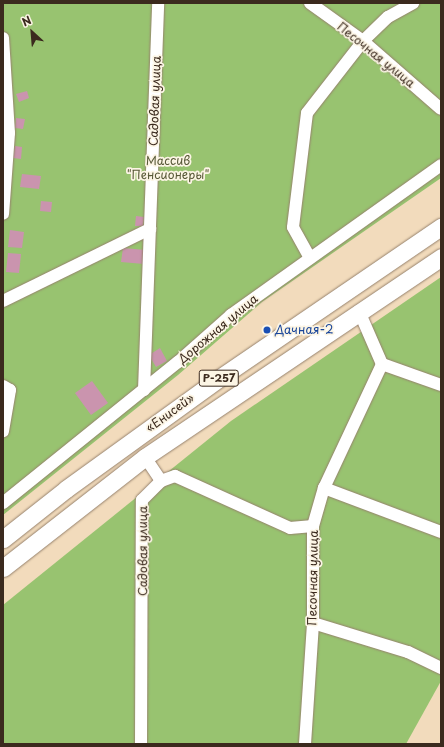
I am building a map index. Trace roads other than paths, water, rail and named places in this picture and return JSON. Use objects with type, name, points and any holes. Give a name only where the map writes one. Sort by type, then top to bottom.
[{"type":"highway","name":"«Енисей»","points":[[3,539],[66,489],[218,379],[441,227]]},
{"type":"highway","name":"«Енисей»","points":[[3,568],[146,457],[359,311],[441,257]]},
{"type":"street","name":"Садовая улица","points":[[144,390],[158,3]]},
{"type":"street","name":"Песочная улица","points":[[310,3],[363,41],[441,109]]},
{"type":"street","points":[[310,258],[293,227],[307,113],[363,41],[388,17],[398,3]]},
{"type":"street","points":[[388,17],[413,3]]},
{"type":"street","points":[[3,38],[9,133],[3,214]]},
{"type":"street","name":"Дорожная улица","points":[[3,503],[144,390],[231,315],[441,165]]},
{"type":"street","points":[[3,301],[150,229]]},
{"type":"street","points":[[359,311],[382,364],[441,385]]},
{"type":"street","name":"Песочная улица","points":[[304,744],[313,623],[313,526],[324,488],[382,364]]},
{"type":"street","points":[[3,386],[10,390],[3,430]]},
{"type":"street","points":[[146,457],[161,481],[175,476],[290,528],[313,526]]},
{"type":"street","name":"Садовая улица","points":[[141,744],[142,500],[161,481]]},
{"type":"street","points":[[324,488],[441,532]]},
{"type":"street","points":[[313,623],[408,652],[441,668]]},
{"type":"place","name":"Дачная-2","points":[[267,330]]},
{"type":"park label","name":"Массив \"Пенсионеры\"","points":[[168,168]]}]
